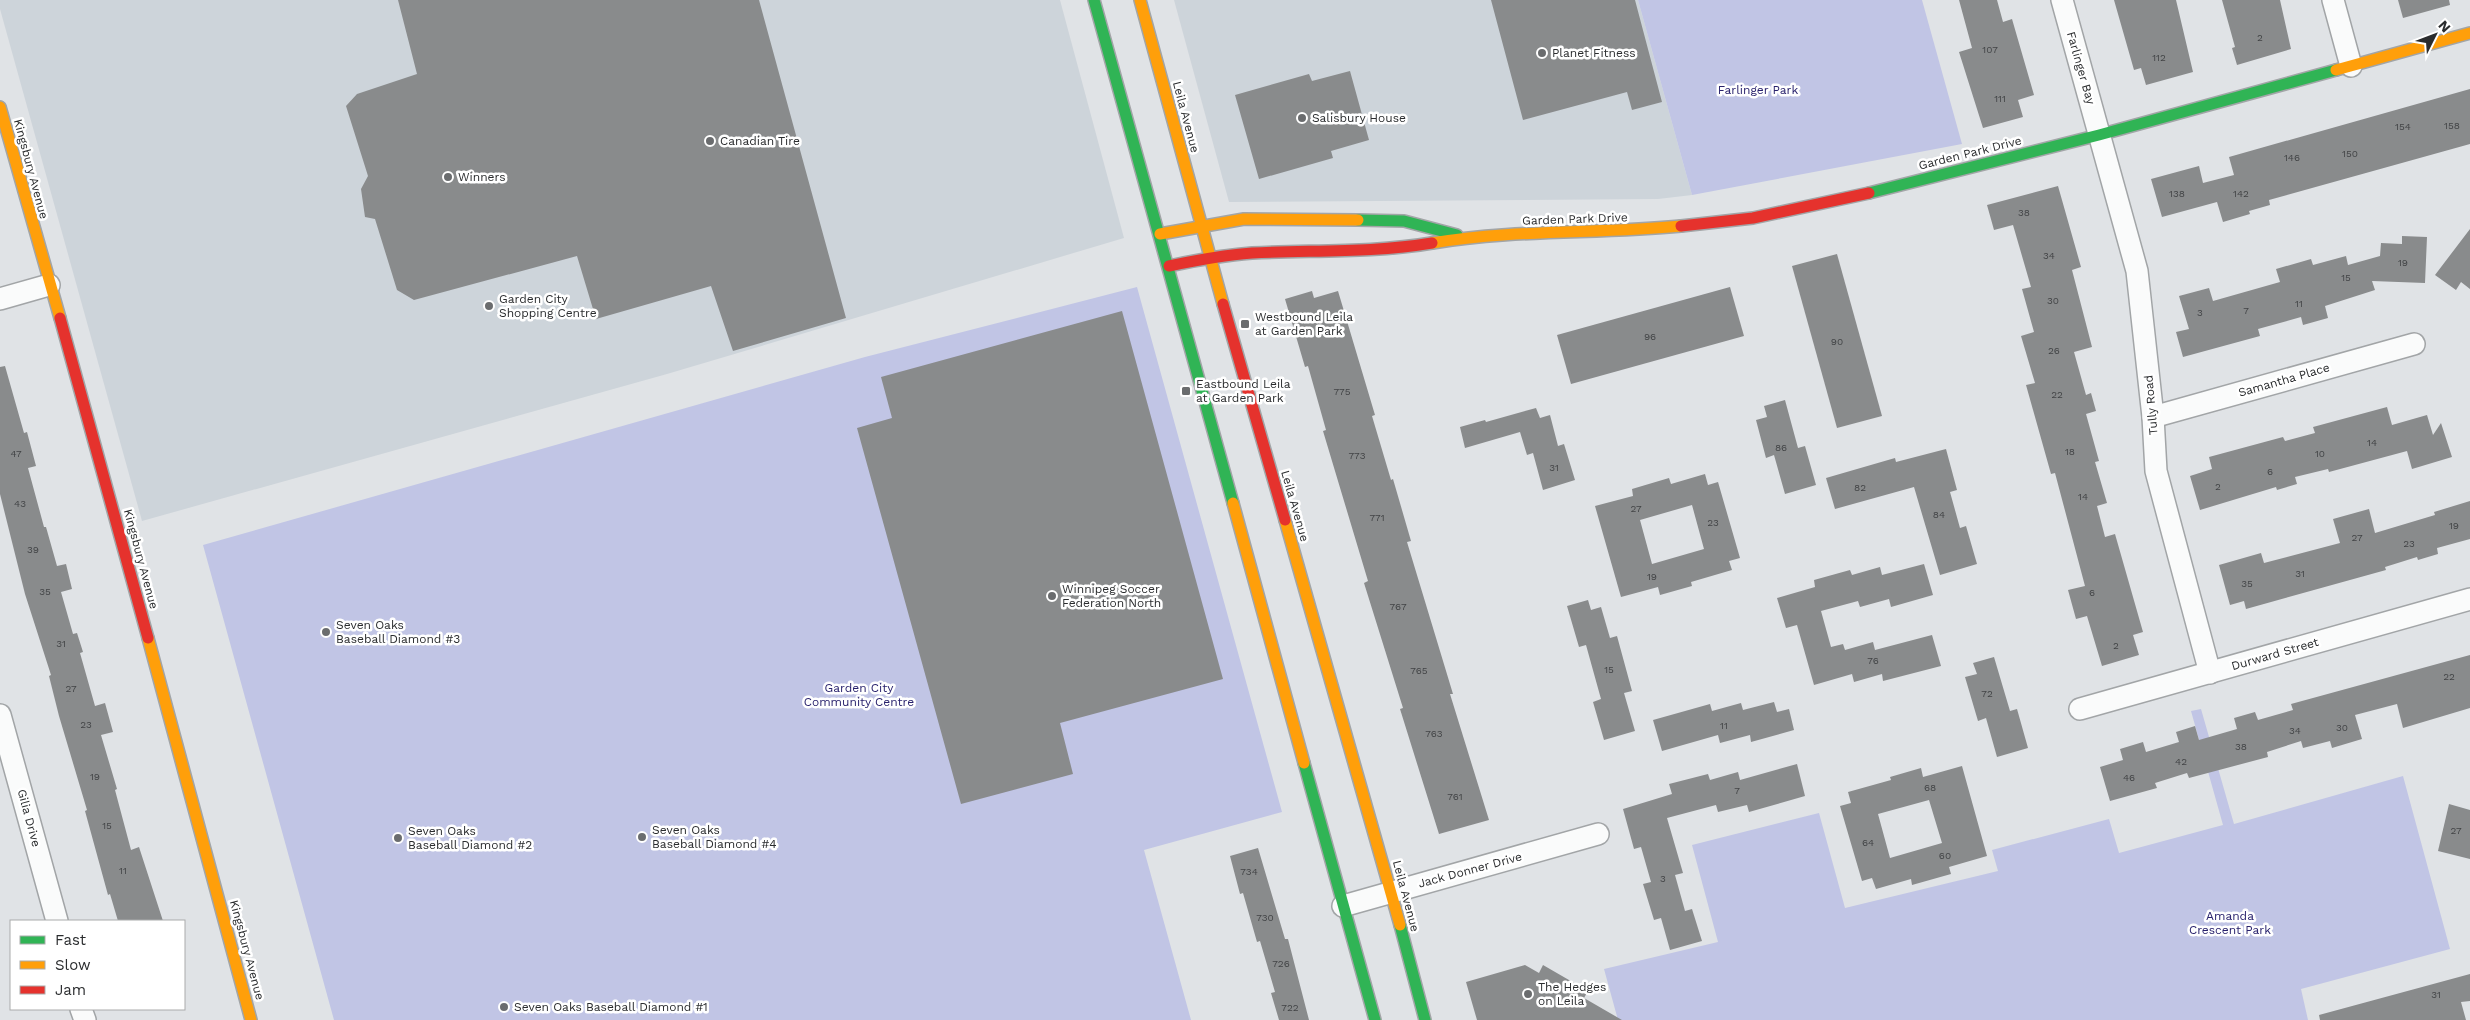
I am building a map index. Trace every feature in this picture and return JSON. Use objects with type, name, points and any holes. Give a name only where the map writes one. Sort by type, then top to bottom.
[{"type":"street","points":[[1094,0],[1169,266],[1375,1020]]},
{"type":"street","name":"Leila Avenue","points":[[1140,0],[1210,257],[1391,892],[1425,1020]]},
{"type":"street","name":"Farlinger Bay","points":[[2062,0],[2099,135]]},
{"type":"street","points":[[2333,0],[2351,66]]},
{"type":"street","name":"Garden Park Drive","points":[[1169,266],[1210,257],[1251,253],[1401,248],[1466,237],[1639,230],[1753,218],[1899,186],[2099,135],[2470,33]]},
{"type":"street","name":"Kingsbury Avenue","points":[[0,106],[126,554],[251,1020]]},
{"type":"street","name":"Tully Road","points":[[2099,135],[2137,271],[2153,417],[2156,471],[2210,673]]},
{"type":"street","name":"Garden Park Drive","points":[[1160,234],[1244,219],[1404,222],[1466,237]]},
{"type":"street","points":[[0,298],[49,285]]},
{"type":"street","name":"Samantha Place","points":[[2153,417],[2414,344]]},
{"type":"street","name":"Durward Street","points":[[2080,709],[2470,599]]},
{"type":"street","name":"Gilia Drive","points":[[0,715],[57,920]]},
{"type":"street","name":"Jack Donner Drive","points":[[1343,906],[1598,834]]},
{"type":"shaded area","name":"Garden City Shopping Centre","points":[[0,0],[1060,0],[1124,238],[667,374],[142,521],[0,9]]},
{"type":"shaded area","points":[[1174,0],[1638,0],[1692,195],[1658,199],[1229,202]]},
{"type":"green space","name":"Farlinger Park","points":[[1638,0],[1922,0],[1962,144],[1692,195]]},
{"type":"green space","name":"Garden City Community Centre","points":[[1137,287],[1282,812],[1144,850],[1191,1020],[334,1020],[203,545],[865,357]]},
{"type":"green space","name":"Amanda Crescent Park","points":[[2201,709],[2234,824],[2403,776],[2450,949],[2301,989],[2308,1020],[1618,1020],[1604,969],[1718,942],[1692,845],[1819,813],[1845,908],[1998,871],[1992,850],[2109,819],[2119,853],[2223,825],[2191,711]]},
{"type":"building","points":[[398,0],[759,0],[846,318],[733,351],[711,286],[596,319],[577,256],[414,300],[397,290],[375,219],[365,217],[361,189],[368,176],[346,106],[357,94],[417,74]]},
{"type":"building","points":[[1491,0],[1635,0],[1662,102],[1632,110],[1627,92],[1523,120]]},
{"type":"building","points":[[1959,0],[1997,0],[2003,22],[2012,19],[2034,95],[2018,100],[2023,117],[1983,128],[1959,52],[1972,48]]},
{"type":"building","points":[[2114,0],[2176,0],[2193,72],[2146,85],[2141,68],[2134,70]]},
{"type":"building","points":[[2222,0],[2280,0],[2291,49],[2237,65],[2232,48],[2235,47]]},
{"type":"building","points":[[2398,0],[2449,0],[2450,5],[2403,18]]},
{"type":"building","name":"Salisbury House","points":[[1350,71],[1369,140],[1331,151],[1333,158],[1259,179],[1235,95],[1309,74],[1312,81]]},
{"type":"building","points":[[2470,89],[2470,144],[2269,200],[2270,205],[2249,211],[2250,214],[2223,222],[2217,202],[2162,217],[2151,179],[2199,166],[2203,183],[2234,175],[2229,157]]},
{"type":"building","points":[[2058,186],[2081,267],[2072,270],[2092,347],[2074,352],[2086,395],[2091,393],[2096,411],[2086,414],[2099,461],[2095,462],[2107,503],[2097,506],[2105,537],[2115,534],[2143,632],[2133,635],[2139,655],[2102,666],[2087,616],[2076,619],[2068,590],[2085,586],[2055,473],[2051,474],[2026,385],[2035,383],[2021,336],[2034,332],[2022,289],[2031,287],[2013,225],[1994,230],[1987,205]]},
{"type":"building","points":[[2470,229],[2470,289],[2461,282],[2456,290],[2435,275]]},
{"type":"building","points":[[2402,236],[2427,237],[2425,283],[2372,281],[2375,290],[2325,306],[2328,318],[2303,325],[2301,317],[2258,329],[2260,336],[2183,357],[2176,332],[2189,329],[2179,296],[2209,288],[2213,301],[2280,282],[2276,269],[2311,259],[2313,265],[2346,256],[2348,265],[2380,256],[2381,243],[2402,244]]},
{"type":"building","points":[[1837,254],[1882,416],[1837,428],[1792,266]]},
{"type":"building","points":[[1730,287],[1744,336],[1571,384],[1557,335]]},
{"type":"building","points":[[1312,291],[1314,298],[1338,291],[1375,415],[1372,416],[1411,541],[1407,542],[1453,694],[1450,694],[1489,820],[1439,834],[1400,709],[1403,708],[1364,583],[1368,581],[1323,431],[1326,430],[1308,366],[1305,367],[1285,299]]},
{"type":"building","name":"Winnipeg Soccer Federation North","points":[[1122,311],[1223,679],[1060,723],[1073,774],[961,804],[857,428],[892,418],[881,377]]},
{"type":"building","points":[[5,366],[24,433],[27,432],[36,466],[28,468],[57,566],[66,564],[72,589],[61,592],[73,634],[77,633],[83,652],[80,653],[95,706],[105,703],[113,732],[101,735],[117,789],[115,790],[131,850],[139,847],[163,920],[118,920],[110,894],[108,895],[85,811],[87,810],[59,716],[49,676],[51,675],[25,594],[0,494],[0,367]]},
{"type":"building","points":[[1785,400],[1798,448],[1805,446],[1816,485],[1785,494],[1774,455],[1766,458],[1756,420],[1767,417],[1764,406]]},
{"type":"building","points":[[2387,407],[2392,425],[2427,415],[2433,435],[2441,423],[2452,457],[2412,469],[2407,451],[2329,472],[2328,469],[2295,477],[2297,484],[2277,490],[2276,487],[2200,510],[2190,476],[2212,469],[2209,457],[2283,437],[2285,441],[2315,433],[2313,427]]},
{"type":"building","points":[[1536,408],[1540,418],[1550,415],[1558,446],[1564,444],[1575,480],[1543,490],[1533,453],[1527,455],[1520,432],[1465,448],[1460,427]]},
{"type":"building","points":[[1946,449],[1957,490],[1950,492],[1960,528],[1966,526],[1977,564],[1940,575],[1914,487],[1835,509],[1826,478],[1895,458],[1896,462]]},
{"type":"building","points":[[1705,474],[1708,485],[1718,482],[1740,558],[1729,561],[1732,570],[1691,582],[1692,586],[1660,595],[1658,587],[1621,597],[1595,506],[1633,496],[1632,489],[1669,478],[1671,484]],"holes":[[[1692,505],[1704,549],[1652,564],[1640,520]]]},
{"type":"building","points":[[2470,501],[2470,539],[2437,548],[2438,554],[2418,560],[2417,557],[2385,567],[2386,570],[2246,609],[2244,601],[2230,605],[2219,565],[2261,553],[2264,563],[2340,543],[2333,519],[2369,509],[2375,533],[2435,515],[2434,512]]},
{"type":"building","points":[[1924,564],[1933,595],[1891,607],[1889,599],[1860,607],[1858,601],[1821,611],[1831,647],[1843,644],[1845,650],[1873,642],[1875,650],[1932,635],[1941,666],[1883,681],[1882,674],[1854,682],[1852,674],[1814,685],[1797,625],[1786,628],[1777,598],[1815,587],[1814,580],[1850,570],[1852,575],[1880,567],[1882,575]]},
{"type":"building","points":[[1588,600],[1591,610],[1601,607],[1610,638],[1617,636],[1632,691],[1624,693],[1635,731],[1604,740],[1593,702],[1601,699],[1586,645],[1579,647],[1567,606]]},
{"type":"building","points":[[2470,655],[2470,708],[2403,728],[2397,704],[2355,715],[2362,739],[2332,748],[2330,741],[2303,748],[2301,741],[2267,752],[2268,757],[2189,778],[2187,773],[2155,783],[2157,788],[2110,801],[2100,767],[2123,760],[2120,749],[2143,742],[2146,752],[2179,742],[2176,732],[2195,726],[2199,740],[2237,729],[2234,718],[2255,712],[2258,720],[2293,710],[2291,704]]},
{"type":"building","points":[[1994,657],[2010,711],[2017,709],[2028,748],[1997,757],[1986,718],[1978,721],[1965,677],[1977,674],[1973,663]]},
{"type":"building","points":[[1774,702],[1777,712],[1789,709],[1794,730],[1751,742],[1750,735],[1720,743],[1718,735],[1662,751],[1653,720],[1710,704],[1712,711],[1741,703],[1743,710]]},
{"type":"building","points":[[1797,764],[1805,796],[1749,812],[1747,805],[1718,812],[1716,805],[1667,818],[1683,873],[1675,875],[1685,911],[1692,909],[1702,941],[1670,950],[1661,918],[1654,920],[1643,884],[1651,882],[1641,847],[1634,849],[1623,809],[1672,794],[1669,784],[1708,774],[1710,780],[1738,772],[1740,780]]},
{"type":"building","points":[[1962,766],[1987,856],[1949,867],[1951,874],[1912,885],[1911,879],[1876,889],[1872,878],[1862,881],[1840,806],[1851,803],[1848,792],[1891,780],[1890,777],[1921,768],[1923,777]],"holes":[[[1929,800],[1942,843],[1890,858],[1878,814]]]},
{"type":"building","points":[[2449,804],[2470,810],[2470,859],[2438,851]]},
{"type":"building","points":[[1258,848],[1285,939],[1288,939],[1309,1020],[1279,1020],[1271,993],[1275,992],[1260,941],[1257,942],[1243,893],[1240,894],[1230,856]]},
{"type":"building","name":"The Hedges on Leila","points":[[1525,965],[1539,973],[1543,965],[1588,991],[1584,998],[1622,1020],[1477,1020],[1466,982]]},
{"type":"building","points":[[2470,974],[2470,1001],[2461,1002],[2466,1020],[2320,1020],[2319,1015]]},
{"type":"traffic: fast","points":[[1094,0],[1233,503]]},
{"type":"traffic: fast","points":[[1869,193],[2099,135],[2336,70]]},
{"type":"traffic: fast","points":[[1358,220],[1404,221],[1457,235]]},
{"type":"traffic: fast","points":[[1304,763],[1375,1020]]},
{"type":"traffic: fast","points":[[1400,925],[1425,1020]]},
{"type":"traffic: slow","points":[[1140,0],[1223,304]]},
{"type":"traffic: slow","points":[[2336,70],[2470,33]]},
{"type":"traffic: slow","points":[[0,107],[60,318]]},
{"type":"traffic: slow","points":[[1160,234],[1244,219],[1358,220]]},
{"type":"traffic: slow","points":[[1432,243],[1494,236],[1681,226]]},
{"type":"traffic: slow","points":[[1233,503],[1304,763]]},
{"type":"traffic: slow","points":[[1285,520],[1400,925]]},
{"type":"traffic: slow","points":[[148,638],[251,1020]]},
{"type":"traffic: jam","points":[[1681,226],[1753,218],[1869,193]]},
{"type":"traffic: jam","points":[[1169,266],[1242,254],[1365,250],[1432,243]]},
{"type":"traffic: jam","points":[[1223,304],[1285,520]]},
{"type":"traffic: jam","points":[[60,318],[148,638]]},
{"type":"place","name":"Planet Fitness","points":[[1542,53]]},
{"type":"place","name":"Salisbury House","points":[[1302,118]]},
{"type":"place","name":"Canadian Tire","points":[[710,141]]},
{"type":"place","name":"Winners","points":[[448,177]]},
{"type":"place","name":"Garden City Shopping Centre","points":[[489,306]]},
{"type":"place","name":"Westbound Leila at Garden Park","points":[[1245,324]]},
{"type":"place","name":"Eastbound Leila at Garden Park","points":[[1186,391]]},
{"type":"place","name":"Winnipeg Soccer Federation North","points":[[1052,596]]},
{"type":"place","name":"Seven Oaks Baseball Diamond #3","points":[[326,632]]},
{"type":"place","name":"Seven Oaks Baseball Diamond #4","points":[[642,837]]},
{"type":"place","name":"Seven Oaks Baseball Diamond #2","points":[[398,838]]},
{"type":"place","name":"The Hedges on Leila","points":[[1528,994]]},
{"type":"place","name":"Seven Oaks Baseball Diamond #1","points":[[504,1007]]}]
